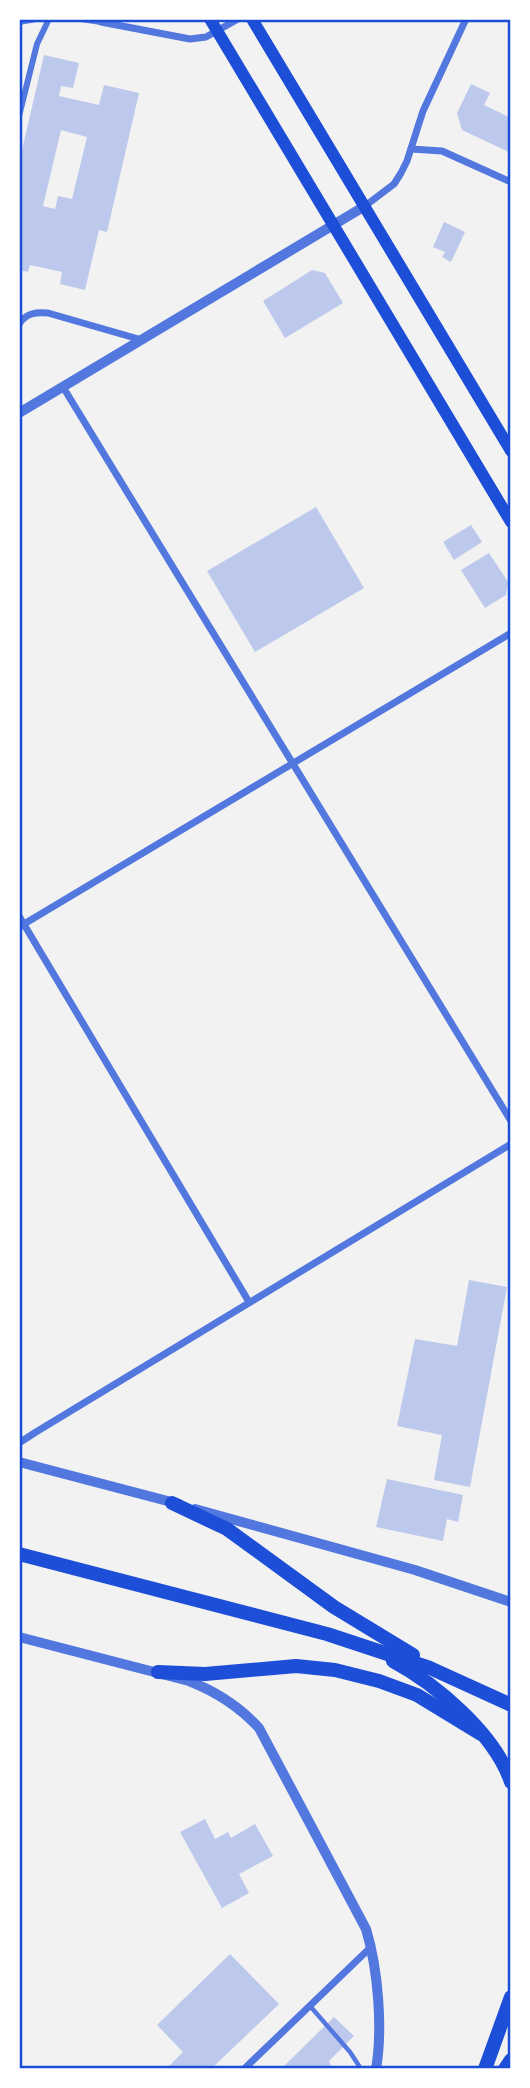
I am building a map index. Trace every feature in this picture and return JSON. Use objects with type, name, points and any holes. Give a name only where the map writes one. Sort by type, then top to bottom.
[{"type":"main road","points":[[210,19],[511,522]]},
{"type":"main road","points":[[253,19],[511,451]]},
{"type":"main road","points":[[173,1503],[227,1529],[334,1607],[460,1682]]},
{"type":"main road","points":[[19,1554],[267,1617],[357,1643],[430,1668],[511,1705]]},
{"type":"main road","points":[[357,1643],[419,1677],[443,1696],[497,1754],[511,1782]]},
{"type":"main road","points":[[158,1672],[205,1674],[296,1666],[335,1670],[417,1695],[481,1734]]},
{"type":"main road","points":[[485,2069],[511,1997]]},
{"type":"main road","points":[[505,2069],[511,2060]]},
{"type":"street","points":[[19,22],[36,19]]},
{"type":"street","points":[[19,116],[37,44],[49,19]]},
{"type":"street","points":[[80,19],[190,39],[205,37],[238,19]]},
{"type":"street","points":[[19,413],[365,206],[394,184],[411,149],[423,111],[466,19]]},
{"type":"street","points":[[411,149],[442,151],[511,182]]},
{"type":"street","points":[[20,320],[34,313],[48,313],[142,340]]},
{"type":"street","points":[[63,387],[511,1121]]},
{"type":"street","points":[[22,925],[511,633]]},
{"type":"street","points":[[19,916],[249,1302]]},
{"type":"street","points":[[19,1444],[511,1144]]},
{"type":"street","points":[[19,1462],[415,1570],[511,1602]]},
{"type":"street","points":[[19,1637],[158,1672],[209,1688],[245,1713],[259,1728],[359,1914],[372,1947],[379,2031],[376,2069]]},
{"type":"street","points":[[244,2069],[372,1947]]},
{"type":"lane","points":[[310,2006],[350,2052],[361,2069]]},
{"type":"building","points":[[44,55],[79,63],[73,88],[61,86],[59,96],[99,105],[104,85],[139,93],[107,232],[99,230],[85,290],[60,284],[62,272],[30,265],[28,272],[19,270],[19,163]],"holes":[[[61,130],[87,137],[72,199],[58,196],[55,209],[43,206]]]},
{"type":"building","points":[[471,84],[490,93],[484,105],[511,118],[511,153],[462,130],[457,113]]},
{"type":"building","points":[[444,222],[465,232],[451,262],[442,257],[445,252],[433,247]]},
{"type":"building","points":[[312,270],[325,273],[343,303],[285,338],[263,301]]},
{"type":"building","points":[[316,507],[364,588],[255,652],[207,571]]},
{"type":"building","points":[[471,525],[482,542],[454,560],[443,542]]},
{"type":"building","points":[[489,553],[508,582],[506,595],[485,608],[461,570]]},
{"type":"building","points":[[469,1280],[507,1287],[470,1487],[434,1480],[442,1435],[397,1426],[415,1339],[457,1346]]},
{"type":"building","points":[[387,1479],[463,1495],[458,1522],[447,1519],[443,1541],[376,1527]]},
{"type":"building","points":[[205,1819],[215,1839],[228,1832],[231,1838],[255,1824],[273,1856],[239,1874],[249,1893],[222,1908],[180,1832]]},
{"type":"building","points":[[230,1954],[279,2004],[211,2069],[166,2069],[183,2052],[157,2025]]},
{"type":"building","points":[[334,2017],[354,2036],[329,2061],[332,2069],[281,2069]]}]
